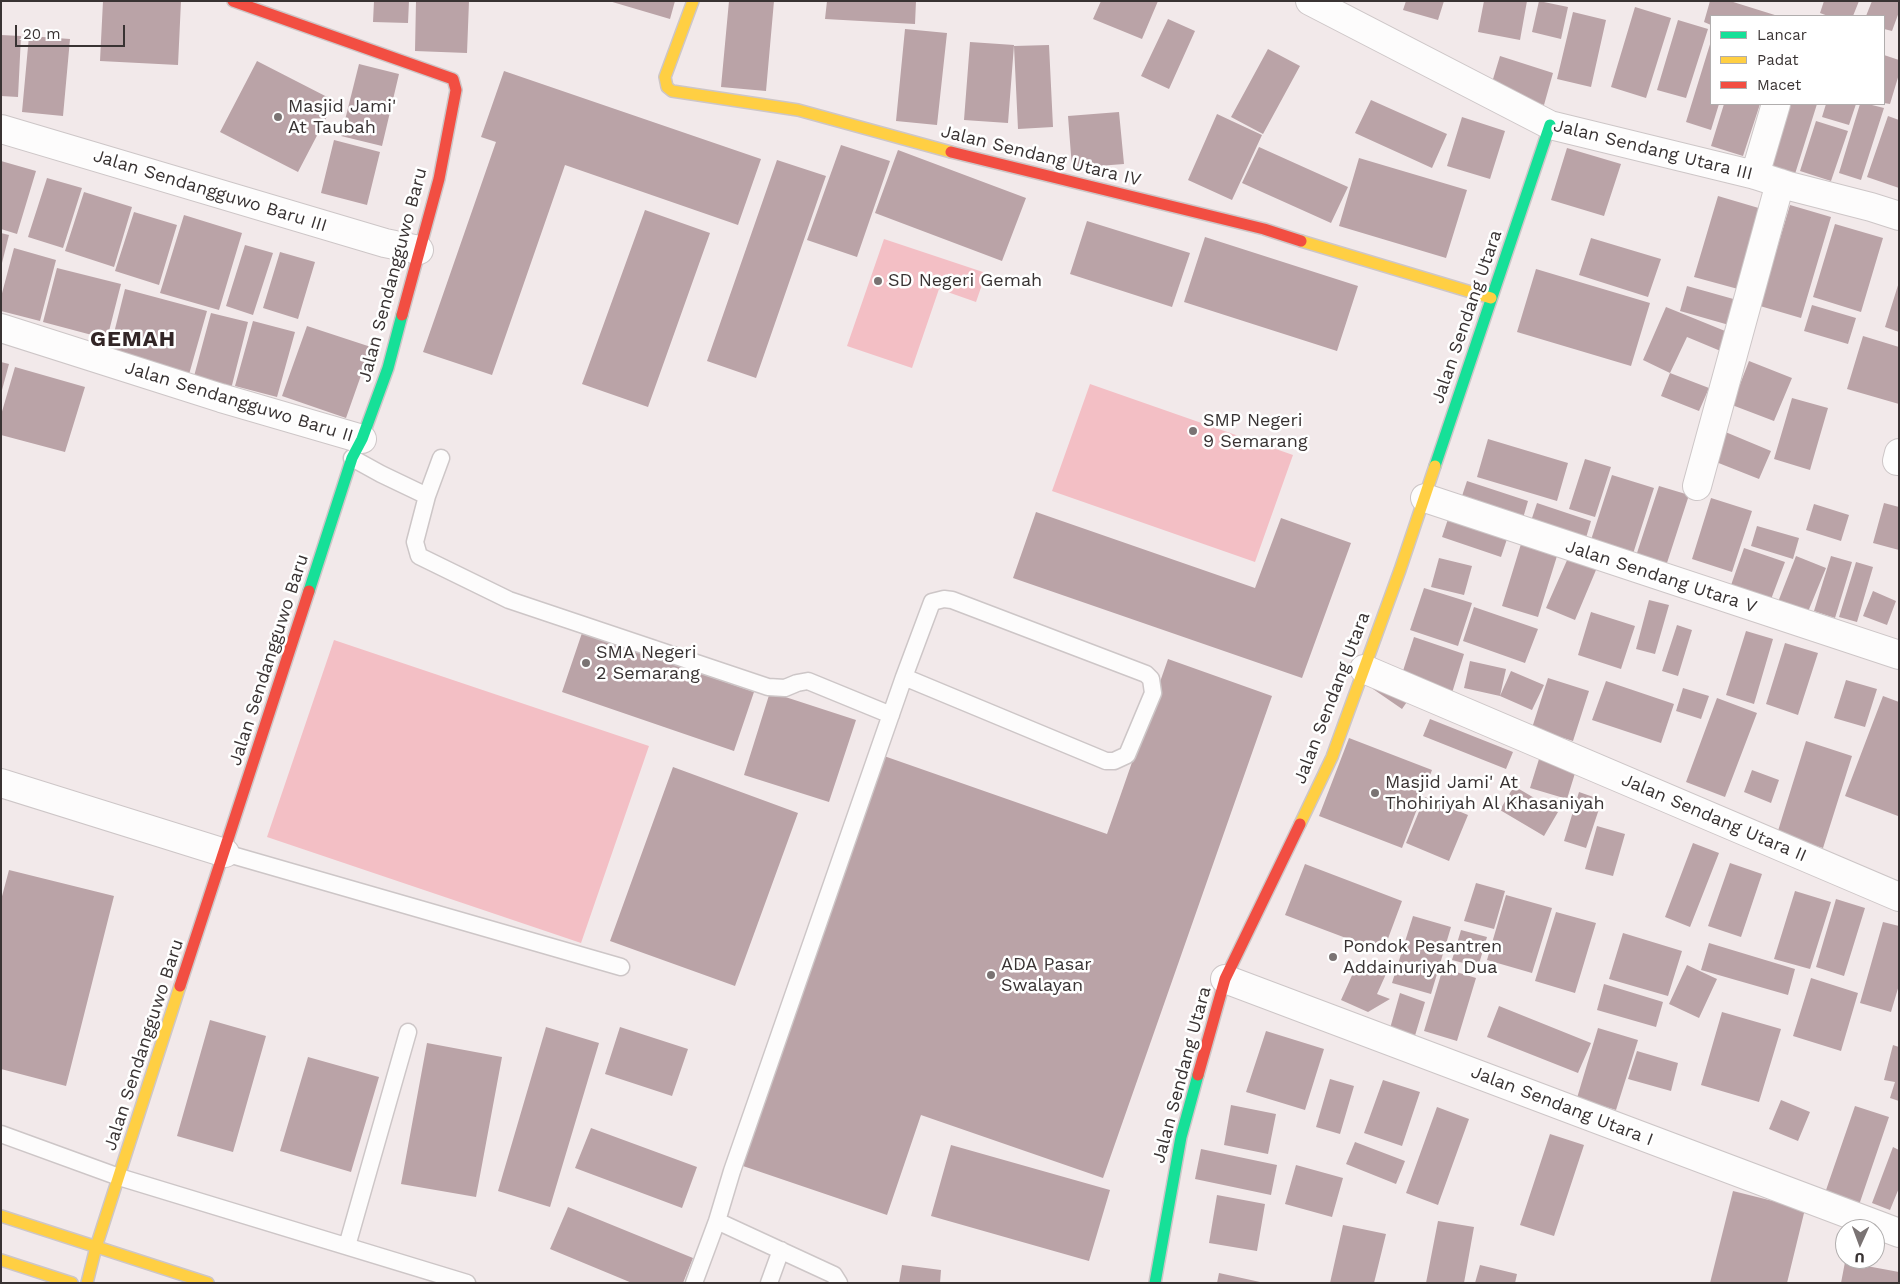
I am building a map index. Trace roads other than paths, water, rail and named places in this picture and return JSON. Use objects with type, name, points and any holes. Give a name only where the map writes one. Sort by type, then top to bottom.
[{"type":"street","name":"Jalan Sendangguwo Baru","points":[[87,1283],[96,1247],[357,449],[400,331],[419,250],[439,179],[456,90],[453,79],[233,1]]},
{"type":"street","name":"Jalan Sendang Utara IV","points":[[693,1],[665,78],[667,87],[672,91],[798,110],[911,142],[1264,229],[1318,247],[1491,298]]},
{"type":"street","name":"Jalan Sendang Utara III","points":[[1310,1],[1550,125],[1768,179],[1899,216]]},
{"type":"street","points":[[1697,486],[1768,179],[1776,105]]},
{"type":"street","name":"Jalan Sendang Utara","points":[[1154,1283],[1182,1137],[1225,979],[1332,757],[1425,498],[1550,125]]},
{"type":"street","name":"Jalan Sendangguwo Baru III","points":[[1,129],[385,242],[419,250]]},
{"type":"street","name":"Jalan Sendangguwo Baru II","points":[[1,328],[221,398],[357,449]]},
{"type":"street","name":"Jalan Sendang Utara V","points":[[1425,498],[1898,655]]},
{"type":"street","name":"Jalan Sendang Utara II","points":[[1364,669],[1899,897]]},
{"type":"street","points":[[1,783],[225,853]]},
{"type":"street","name":"Jalan Sendang Utara I","points":[[1225,979],[1899,1233]]},
{"type":"street","points":[[1,1216],[208,1283]]},
{"type":"street","points":[[1,1260],[72,1283]]},
{"type":"lane","points":[[357,449],[381,474],[427,496]]},
{"type":"lane","points":[[441,458],[427,496],[415,542],[419,556],[509,600],[768,687],[785,688],[808,681],[891,715]]},
{"type":"lane","points":[[694,1283],[904,677],[932,602],[944,599],[952,600],[1146,674],[1151,679],[1152,693],[1127,755],[1114,761],[1106,760],[904,677]]},
{"type":"lane","points":[[225,853],[621,967]]},
{"type":"lane","points":[[347,1246],[408,1032]]},
{"type":"lane","points":[[1,1134],[119,1177],[466,1283]]},
{"type":"lane","points":[[717,1221],[834,1275],[840,1283]]},
{"type":"lane","points":[[769,1283],[781,1250]]},
{"type":"place","name":"Masjid Jami' At Taubah","points":[[278,117]]},
{"type":"place","name":"SD Negeri Gemah","points":[[878,281]]},
{"type":"place","name":"SMP Negeri 9 Semarang","points":[[1193,431]]},
{"type":"place","name":"SMA Negeri 2 Semarang","points":[[586,663]]},
{"type":"place","name":"Masjid Jami' At Thohiriyah Al Khasaniyah","points":[[1375,793]]},
{"type":"place","name":"Pondok Pesantren Addainuriyah Dua","points":[[1333,957]]},
{"type":"place","name":"ADA Pasar Swalayan","points":[[991,975]]},
{"type":"district","name":"GEMAH","points":[[133,340]]}]
